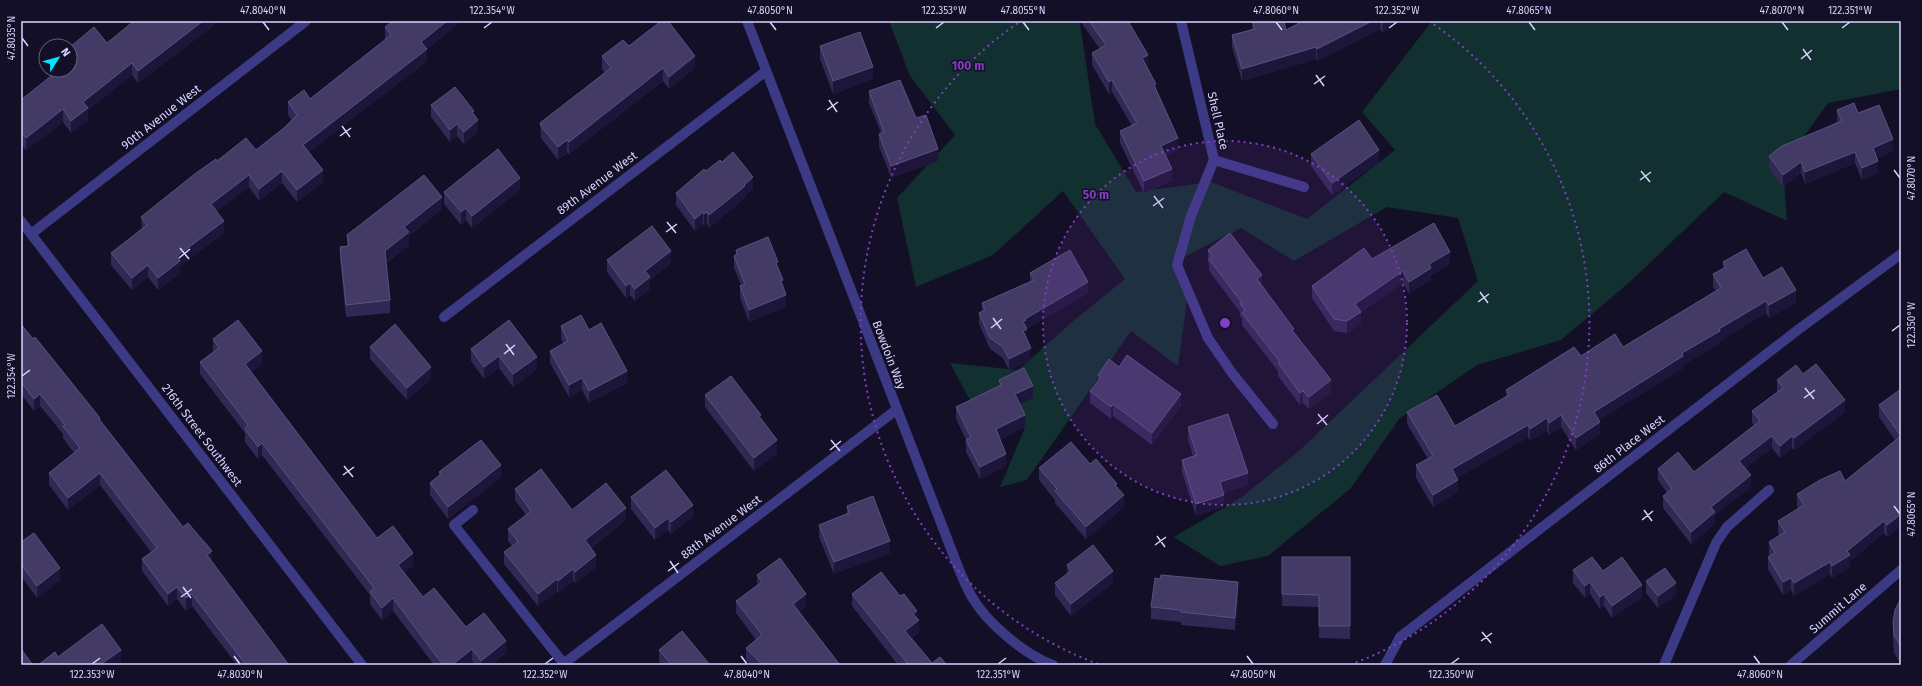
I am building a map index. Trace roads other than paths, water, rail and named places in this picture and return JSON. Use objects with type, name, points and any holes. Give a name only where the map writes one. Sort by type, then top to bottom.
[{"type":"street","name":"90th Avenue West","points":[[31,234],[306,21]]},
{"type":"street","name":"Bowdoin Way","points":[[747,21],[896,410],[960,572],[972,597],[1000,629],[1018,644],[1046,662],[1054,665]]},
{"type":"street","name":"Shell Place","points":[[1181,21],[1214,160],[1304,187]]},
{"type":"street","name":"89th Avenue West","points":[[444,316],[766,71]]},
{"type":"street","points":[[1214,160],[1191,216],[1177,265],[1208,338],[1232,373],[1274,424]]},
{"type":"street","name":"216th Street Southwest","points":[[21,221],[362,665]]},
{"type":"street","name":"86th Place West","points":[[1385,665],[1400,637],[1799,329],[1901,254]]},
{"type":"street","name":"88th Avenue West","points":[[563,665],[896,410]]},
{"type":"street","points":[[1664,665],[1716,543],[1727,527],[1769,490]]},
{"type":"street","points":[[473,510],[454,525],[563,665]]},
{"type":"street","name":"Summit Lane","points":[[1791,665],[1901,570]]}]
